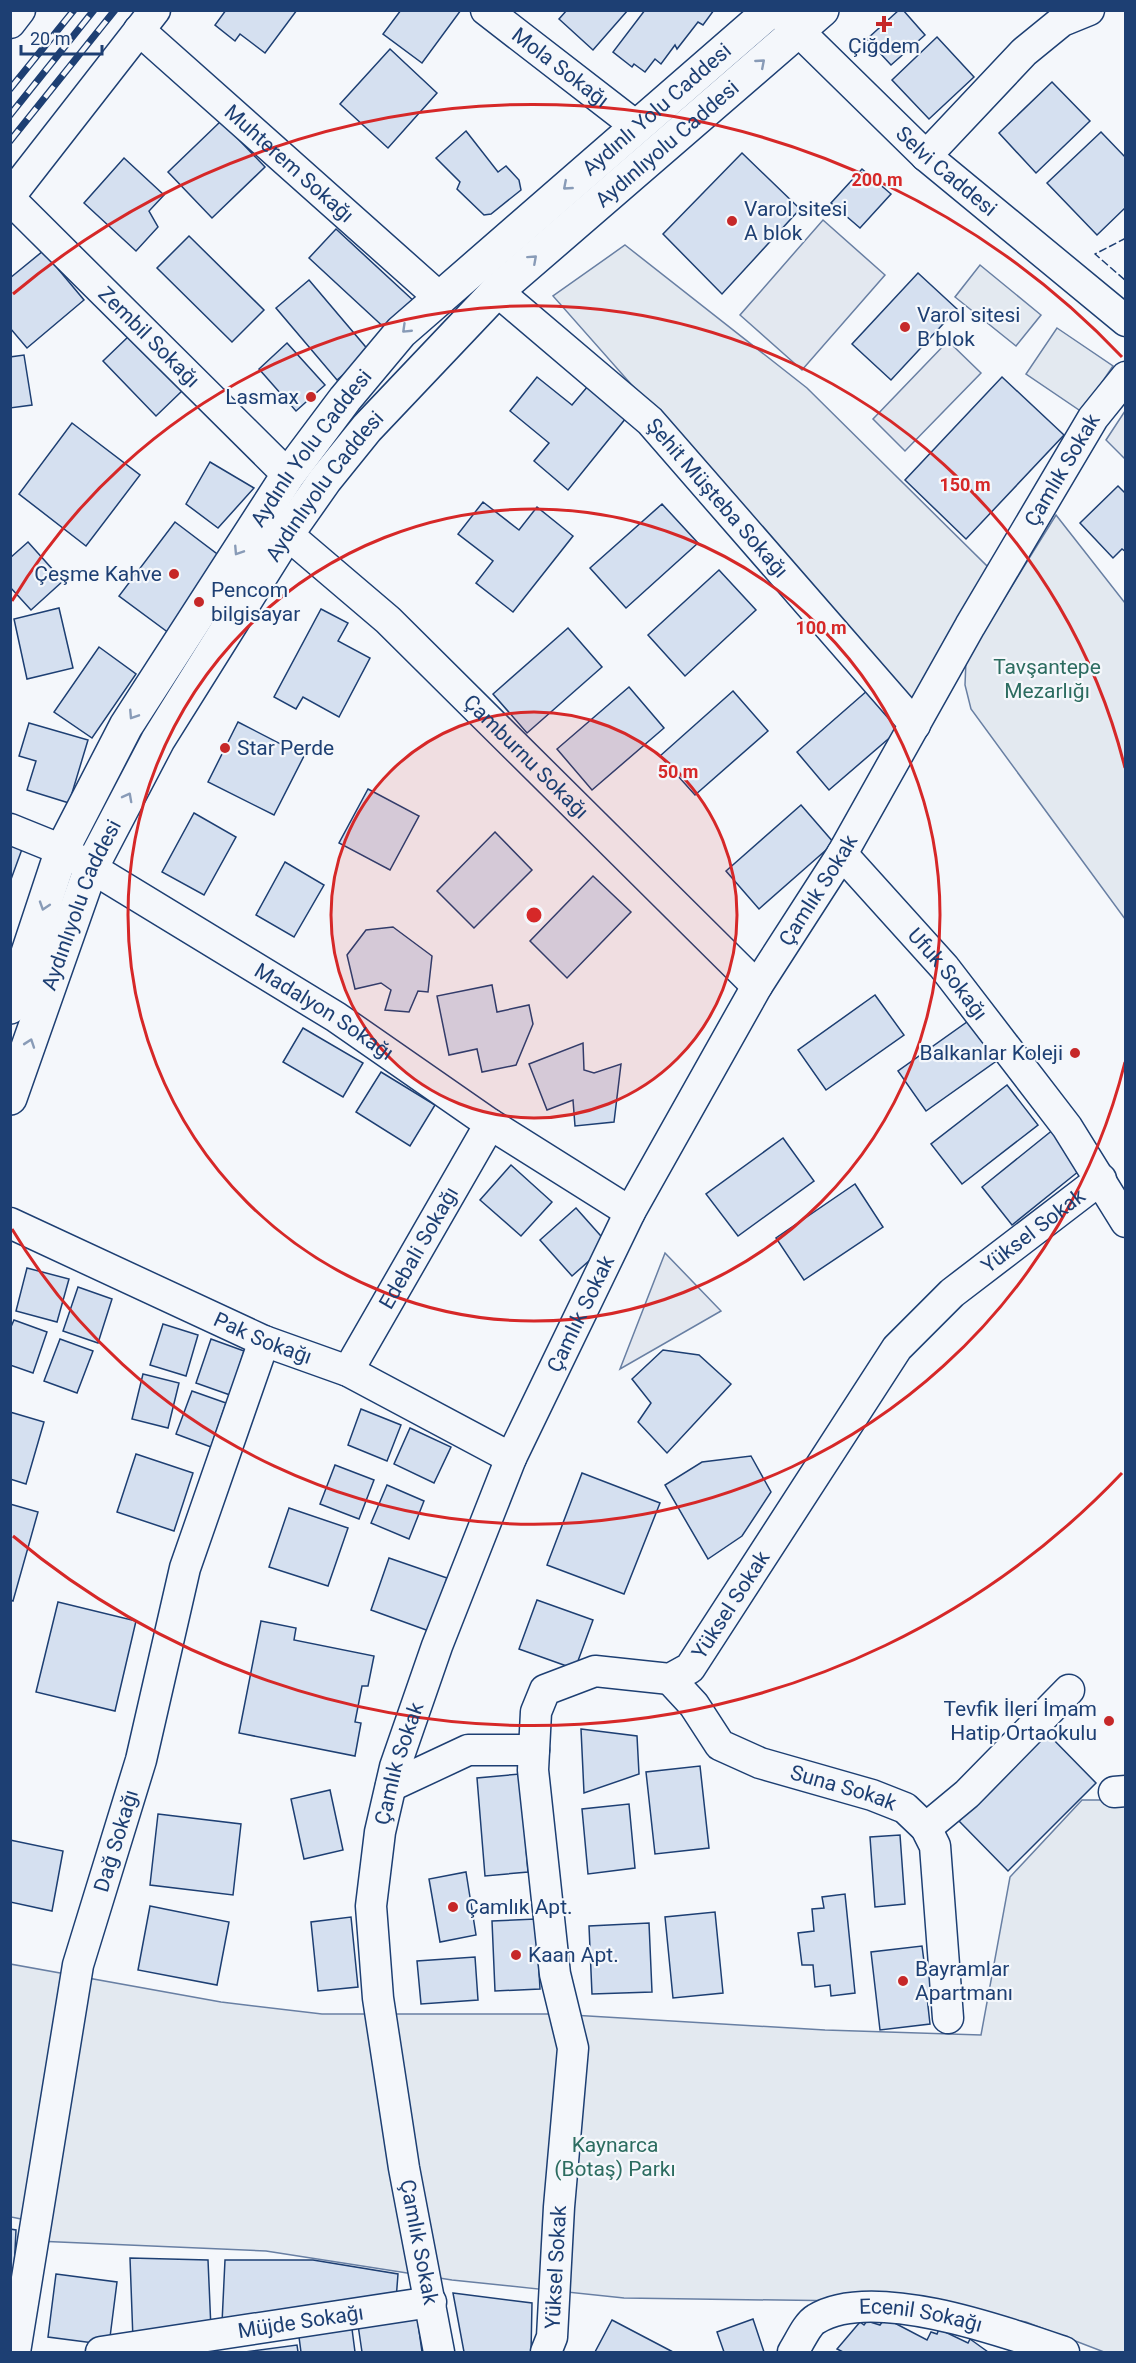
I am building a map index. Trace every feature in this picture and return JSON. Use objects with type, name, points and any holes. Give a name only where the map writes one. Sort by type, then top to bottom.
[{"type":"main road","name":"Aydınlı Yolu Caddesi","points":[[10,1006],[62,850],[126,726],[288,475],[345,399],[401,332],[771,10]]},
{"type":"main road","name":"Aydınlıyolu Caddesi","points":[[10,1098],[91,868],[158,740],[288,534],[325,480],[367,428],[497,291],[799,17]]},
{"type":"street","points":[[10,23],[20,10]]},
{"type":"street","name":"Mola Sokağı","points":[[486,10],[636,126]]},
{"type":"street","points":[[926,156],[1024,52],[1062,21],[1089,10]]},
{"type":"street","name":"Selvi Caddesi","points":[[799,17],[926,156],[1125,321]]},
{"type":"street","points":[[10,197],[147,20]]},
{"type":"street","name":"Muhterem Sokağı","points":[[147,20],[440,298]]},
{"type":"street","name":"Zembil Sokağı","points":[[10,197],[288,475]]},
{"type":"street","name":"Şehit Müşteba Sokağı","points":[[497,291],[650,421],[915,725]]},
{"type":"street","name":"Çamlık Sokak","points":[[439,2352],[404,2168],[378,1998],[371,1906],[380,1832],[391,1786],[447,1616],[511,1458],[630,1212],[758,986],[842,854],[970,626],[1087,428],[1125,377]]},
{"type":"street","name":"Çamburnu Sokağı","points":[[288,534],[388,620],[758,986]]},
{"type":"street","name":"Madalyon Sokağı","points":[[10,829],[62,850],[336,1017],[490,1124],[630,1212]]},
{"type":"street","name":"Ufuk Sokağı","points":[[842,854],[945,968],[1066,1127],[1101,1179],[1125,1222]]},
{"type":"street","name":"Edebali Sokağı","points":[[348,1371],[490,1124]]},
{"type":"street","name":"Yüksel Sokak","points":[[546,2352],[552,2337],[559,2207],[573,2048],[555,1974],[533,1770],[536,1712],[545,1690],[595,1671],[670,1679],[690,1668],[897,1348],[952,1293],[1101,1179]]},
{"type":"street","name":"Pak Sokağı","points":[[10,1222],[264,1341],[348,1371],[511,1458]]},
{"type":"street","name":"Dağ Sokağı","points":[[15,2352],[78,1965],[141,1760],[185,1568],[264,1341]]},
{"type":"street","name":"Suna Sokak","points":[[670,1679],[694,1705],[720,1745],[760,1763],[872,1795],[905,1808],[926,1828],[935,1846],[948,2018]]},
{"type":"street","points":[[926,1828],[968,1794],[1069,1690]]},
{"type":"street","points":[[391,1786],[468,1750],[534,1750]]},
{"type":"street","name":"Müjde Sokağı","points":[[102,2352],[431,2302]]},
{"type":"street","name":"Ecenil Sokağı","points":[[794,2352],[814,2319],[839,2309],[885,2307],[944,2316],[1011,2334],[1064,2352]]},
{"type":"green space","points":[[625,245],[807,388],[989,568],[914,704],[553,296]]},
{"type":"green space","points":[[980,265],[1041,315],[1016,346],[955,297]]},
{"type":"green space","points":[[1057,328],[1113,366],[1082,412],[1026,374]]},
{"type":"green space","name":"Tavşantepe Mezarlığı","points":[[1056,515],[1125,603],[1125,919],[971,709],[965,685],[966,660]]},
{"type":"green space","name":"Kaynarca (Botaş) Parkı","points":[[1082,1800],[1125,1800],[1125,2352],[1104,2352],[1026,2322],[922,2302],[624,2298],[452,2280],[266,2251],[36,2241],[21,2219],[11,2217],[10,1964],[221,2002],[322,2014],[555,2014],[825,2030],[981,2035],[1010,1877]]},
{"type":"shaded area","points":[[823,220],[885,275],[802,370],[740,315]]},
{"type":"shaded area","points":[[948,341],[981,373],[905,451],[873,419]]},
{"type":"shaded area","points":[[1125,411],[1125,459],[1106,440]]},
{"type":"shaded area","points":[[665,1253],[721,1311],[620,1369]]},
{"type":"building","points":[[226,10],[297,10],[265,53],[240,34],[235,41],[215,25]]},
{"type":"building","points":[[401,10],[461,10],[422,63],[383,34]]},
{"type":"building","points":[[567,10],[628,10],[593,50],[559,19]]},
{"type":"building","points":[[645,10],[714,10],[703,25],[698,22],[677,49],[675,45],[661,64],[655,59],[645,72],[634,64],[632,67],[613,52]]},
{"type":"building","points":[[899,10],[903,10],[925,35],[891,65],[867,39]]},
{"type":"building","points":[[937,37],[974,77],[929,119],[892,80]]},
{"type":"building","points":[[390,49],[437,93],[388,148],[340,104]]},
{"type":"building","points":[[1052,82],[1090,121],[1036,173],[999,133]]},
{"type":"building","points":[[221,121],[265,167],[212,218],[168,172]]},
{"type":"building","points":[[466,131],[498,172],[506,166],[519,180],[521,190],[491,214],[484,215],[457,189],[460,182],[436,158]]},
{"type":"building","points":[[1101,132],[1126,158],[1126,207],[1097,235],[1047,183]]},
{"type":"building","name":"Varol sitesi A blok","points":[[742,153],[800,209],[722,294],[663,234]]},
{"type":"building","points":[[124,158],[164,195],[149,211],[158,227],[136,251],[84,203]]},
{"type":"building","points":[[862,169],[891,194],[860,228],[831,203]]},
{"type":"building","points":[[336,229],[416,303],[389,332],[309,258]]},
{"type":"building","points":[[189,236],[264,310],[232,342],[157,268]]},
{"type":"building","points":[[43,251],[84,300],[27,348],[10,328],[10,278]]},
{"type":"building","name":"Varol sitesi B blok","points":[[918,273],[957,309],[891,380],[852,344]]},
{"type":"building","points":[[309,280],[370,352],[337,380],[276,308]]},
{"type":"building","points":[[130,335],[183,390],[156,416],[103,361]]},
{"type":"building","points":[[287,343],[325,385],[296,411],[259,369]]},
{"type":"building","points":[[24,355],[32,405],[10,408],[10,357]]},
{"type":"building","points":[[537,377],[572,405],[588,386],[626,418],[568,490],[534,461],[549,443],[510,411]]},
{"type":"building","points":[[1002,377],[1064,435],[966,539],[905,480]]},
{"type":"building","points":[[72,423],[140,475],[86,546],[19,494]]},
{"type":"building","points":[[210,462],[254,488],[218,528],[186,504]]},
{"type":"building","points":[[1118,486],[1126,494],[1126,552],[1122,549],[1113,558],[1080,523]]},
{"type":"building","points":[[483,502],[519,530],[537,507],[573,536],[513,612],[476,583],[493,561],[458,534]]},
{"type":"building","points":[[662,504],[698,543],[626,608],[590,568]]},
{"type":"building","points":[[175,522],[229,563],[173,636],[119,596]]},
{"type":"building","points":[[28,542],[63,581],[31,610],[10,587],[10,558]]},
{"type":"building","points":[[719,570],[756,610],[685,676],[648,635]]},
{"type":"building","points":[[59,608],[73,668],[27,679],[14,619]]},
{"type":"building","points":[[321,609],[348,623],[338,641],[370,658],[339,717],[303,697],[296,709],[274,697]]},
{"type":"building","points":[[568,628],[602,667],[527,733],[493,694]]},
{"type":"building","points":[[99,647],[136,674],[92,738],[54,712]]},
{"type":"building","points":[[629,687],[664,728],[592,790],[557,749]]},
{"type":"building","points":[[868,690],[901,728],[829,790],[797,752]]},
{"type":"building","points":[[733,691],[768,731],[695,795],[660,756]]},
{"type":"building","points":[[238,722],[304,756],[274,815],[208,782]]},
{"type":"building","points":[[29,723],[88,740],[69,803],[27,790],[36,761],[19,756]]},
{"type":"building","points":[[368,789],[419,816],[390,870],[339,843]]},
{"type":"building","points":[[801,805],[834,843],[759,909],[726,871]]},
{"type":"building","points":[[194,813],[236,837],[204,895],[162,872]]},
{"type":"building","points":[[495,832],[532,870],[474,928],[437,891]]},
{"type":"building","points":[[10,835],[25,841],[10,882]]},
{"type":"building","points":[[285,862],[324,885],[294,937],[256,915]]},
{"type":"building","points":[[593,876],[631,912],[567,978],[530,941]]},
{"type":"building","points":[[393,927],[432,956],[428,992],[418,991],[409,1012],[385,1010],[391,990],[381,983],[355,989],[347,955],[366,930]]},
{"type":"building","points":[[492,985],[497,1012],[529,1005],[533,1024],[516,1065],[482,1072],[477,1049],[449,1055],[437,996]]},
{"type":"building","points":[[875,995],[904,1035],[826,1090],[798,1050]]},
{"type":"building","points":[[974,1017],[1002,1057],[926,1111],[898,1071]]},
{"type":"building","points":[[303,1028],[363,1063],[343,1097],[283,1062]]},
{"type":"building","points":[[583,1043],[584,1070],[594,1073],[621,1064],[614,1122],[575,1126],[573,1100],[547,1110],[529,1064]]},
{"type":"building","points":[[381,1072],[435,1105],[410,1146],[356,1112]]},
{"type":"building","points":[[1007,1085],[1038,1125],[962,1184],[931,1144]]},
{"type":"building","points":[[1054,1129],[1084,1167],[1012,1225],[982,1187]]},
{"type":"building","points":[[783,1138],[814,1181],[738,1236],[706,1194]]},
{"type":"building","points":[[511,1165],[552,1202],[521,1236],[480,1200]]},
{"type":"building","points":[[855,1184],[883,1227],[804,1280],[776,1238]]},
{"type":"building","points":[[576,1208],[608,1244],[572,1276],[540,1240]]},
{"type":"building","points":[[27,1268],[69,1279],[57,1322],[16,1311]]},
{"type":"building","points":[[78,1287],[112,1299],[98,1343],[63,1331]]},
{"type":"building","points":[[14,1320],[47,1332],[33,1373],[10,1365],[10,1329]]},
{"type":"building","points":[[163,1324],[198,1335],[186,1376],[150,1365]]},
{"type":"building","points":[[60,1339],[93,1351],[77,1393],[44,1381]]},
{"type":"building","points":[[211,1339],[244,1351],[230,1395],[196,1383]]},
{"type":"building","points":[[663,1350],[699,1355],[731,1384],[667,1453],[638,1422],[651,1403],[632,1379]]},
{"type":"building","points":[[143,1374],[179,1383],[168,1428],[132,1419]]},
{"type":"building","points":[[192,1391],[226,1403],[211,1447],[176,1434]]},
{"type":"building","points":[[361,1409],[401,1425],[387,1461],[348,1445]]},
{"type":"building","points":[[10,1412],[44,1422],[26,1484],[10,1479]]},
{"type":"building","points":[[410,1428],[451,1447],[434,1483],[394,1464]]},
{"type":"building","points":[[136,1454],[193,1473],[174,1531],[117,1512]]},
{"type":"building","points":[[751,1456],[771,1492],[742,1536],[708,1559],[665,1485],[702,1462]]},
{"type":"building","points":[[335,1465],[374,1480],[359,1519],[320,1504]]},
{"type":"building","points":[[582,1473],[660,1503],[624,1594],[547,1565]]},
{"type":"building","points":[[387,1485],[424,1501],[409,1539],[371,1523]]},
{"type":"building","points":[[10,1504],[38,1512],[13,1601],[10,1600]]},
{"type":"building","points":[[289,1508],[348,1528],[328,1586],[269,1567]]},
{"type":"building","points":[[389,1558],[447,1578],[429,1631],[371,1610]]},
{"type":"building","points":[[537,1600],[593,1620],[575,1669],[519,1649]]},
{"type":"building","points":[[58,1602],[136,1621],[115,1711],[36,1692]]},
{"type":"building","points":[[261,1621],[296,1628],[294,1640],[374,1656],[368,1686],[362,1686],[355,1722],[361,1723],[355,1756],[239,1733]]},
{"type":"building","points":[[581,1729],[637,1736],[639,1774],[584,1793]]},
{"type":"building","points":[[1047,1733],[1096,1783],[1008,1871],[959,1821]]},
{"type":"building","points":[[700,1766],[709,1848],[655,1854],[646,1772]]},
{"type":"building","points":[[520,1774],[528,1872],[485,1876],[477,1778]]},
{"type":"building","points":[[330,1790],[343,1850],[304,1859],[291,1799]]},
{"type":"building","points":[[629,1804],[635,1868],[588,1874],[582,1809]]},
{"type":"building","points":[[158,1814],[241,1824],[233,1895],[150,1885]]},
{"type":"building","points":[[900,1835],[905,1904],[875,1907],[870,1837]]},
{"type":"building","points":[[10,1840],[63,1851],[52,1911],[10,1902]]},
{"type":"building","name":"Çamlık Apt.","points":[[466,1872],[476,1935],[440,1942],[429,1879]]},
{"type":"building","points":[[845,1894],[855,1993],[831,1996],[830,1985],[815,1987],[813,1965],[802,1965],[798,1933],[814,1931],[812,1909],[824,1908],[822,1897]]},
{"type":"building","points":[[150,1906],[229,1922],[217,1985],[138,1970]]},
{"type":"building","points":[[715,1912],[723,1993],[673,1998],[665,1917]]},
{"type":"building","points":[[351,1917],[358,1987],[318,1991],[311,1922]]},
{"type":"building","name":"Kaan Apt.","points":[[536,1919],[540,1989],[495,1991],[492,1921]]},
{"type":"building","points":[[649,1923],[652,1992],[592,1994],[589,1926]]},
{"type":"building","name":"Bayramlar Apartmanı","points":[[922,1946],[925,1969],[930,1968],[933,1994],[927,1997],[930,2024],[880,2030],[871,1952]]},
{"type":"building","points":[[475,1957],[478,2000],[421,2004],[417,1961]]},
{"type":"building","points":[[10,2229],[16,2230],[14,2271],[10,2271]]},
{"type":"building","points":[[130,2258],[208,2260],[211,2329],[133,2340]]},
{"type":"building","points":[[225,2260],[313,2260],[398,2274],[396,2300],[222,2323]]},
{"type":"building","points":[[56,2274],[117,2282],[109,2345],[48,2337]]},
{"type":"building","points":[[453,2293],[532,2303],[531,2352],[464,2352]]},
{"type":"building","points":[[417,2316],[422,2352],[362,2352],[358,2325]]},
{"type":"building","points":[[885,2318],[927,2340],[931,2332],[937,2334],[939,2329],[968,2343],[970,2339],[988,2352],[843,2352],[837,2349],[860,2322],[864,2325],[867,2321],[880,2325]]},
{"type":"building","points":[[753,2319],[764,2352],[724,2352],[717,2332]]},
{"type":"building","points":[[612,2320],[673,2352],[595,2352]]},
{"type":"building","points":[[352,2329],[355,2352],[301,2352],[299,2337]]},
{"type":"building","points":[[297,2345],[298,2352],[245,2352]]},
{"type":"railway","points":[[10,89],[74,10]]},
{"type":"railway","points":[[10,115],[94,10]]},
{"type":"railway","points":[[10,141],[115,10]]},
{"type":"fence","points":[[1126,238],[1095,254],[1126,281]]},
{"type":"place","name":"Çiğdem","points":[[884,24]]},
{"type":"place","name":"Varol sitesi A blok","points":[[732,221]]},
{"type":"place","name":"Varol sitesi B blok","points":[[905,327]]},
{"type":"place","name":"Lasmax","points":[[311,397]]},
{"type":"place","name":"Çeşme Kahve","points":[[174,574]]},
{"type":"place","name":"Pencom bilgisayar","points":[[199,602]]},
{"type":"place","name":"Star Perde","points":[[225,748]]},
{"type":"place","name":"Balkanlar Koleji","points":[[1075,1053]]},
{"type":"place","name":"Tevfik İleri İmam Hatip Ortaokulu","points":[[1109,1721]]},
{"type":"place","name":"Çamlık Apt.","points":[[453,1907]]},
{"type":"place","name":"Kaan Apt.","points":[[516,1955]]},
{"type":"place","name":"Bayramlar Apartmanı","points":[[903,1981]]}]
